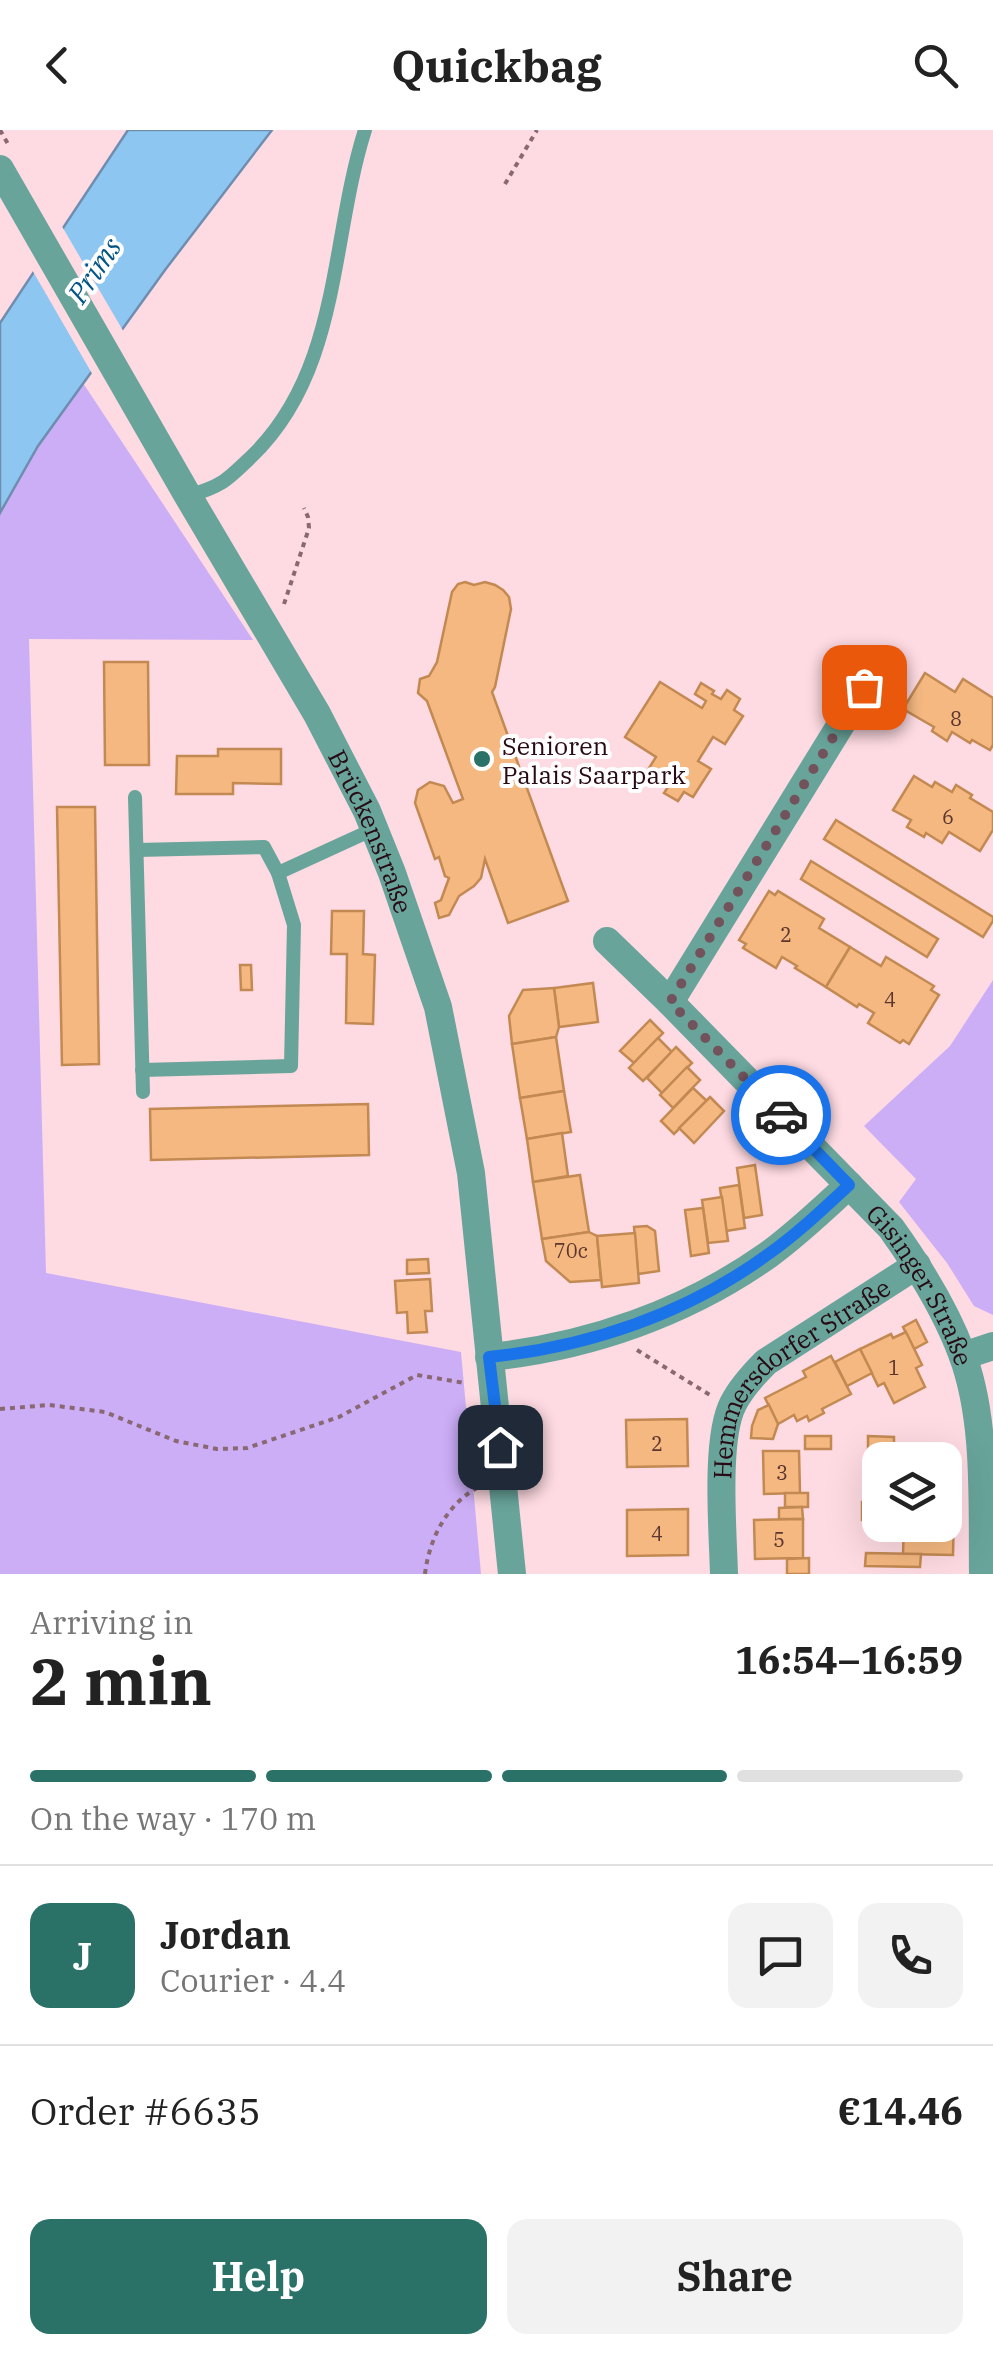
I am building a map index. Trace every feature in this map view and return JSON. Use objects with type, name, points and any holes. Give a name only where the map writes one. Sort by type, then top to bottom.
[{"type":"street","name":"Brückenstraße","points":[[0,169],[318,714],[374,829],[416,938],[438,1007],[471,1172],[512,1574]]},
{"type":"street","points":[[670,1002],[864,687]]},
{"type":"street","name":"Gisinger Straße","points":[[607,941],[849,1185],[890,1228],[917,1265],[963,1356],[975,1405],[981,1465],[983,1574]]},
{"type":"street","points":[[489,1357],[549,1349],[660,1316],[766,1256],[849,1185]]},
{"type":"street","name":"Hemmersdorfer Straße","points":[[724,1574],[722,1468],[731,1407],[766,1362],[917,1265]]},
{"type":"street","points":[[963,1356],[993,1346]]},
{"type":"lane","points":[[188,496],[224,483],[265,444],[297,395],[317,347],[332,294],[364,130]]},
{"type":"lane","points":[[135,796],[142,1092]]},
{"type":"lane","points":[[278,873],[374,829]]},
{"type":"lane","points":[[137,850],[264,846],[278,873],[294,925],[292,1066],[142,1070]]},
{"type":"path","points":[[506,184],[537,130]]},
{"type":"path","points":[[273,638],[309,528],[304,508]]},
{"type":"path","points":[[608,1333],[731,1407]]},
{"type":"path","points":[[0,1408],[48,1405],[105,1412],[176,1442],[217,1449],[246,1448],[325,1422],[417,1375],[456,1380],[494,1392]]},
{"type":"path","points":[[426,1574],[428,1555],[440,1524],[465,1495],[502,1474]]},
{"type":"shaded area","points":[[83,383],[253,640],[29,639],[46,1273],[461,1352],[481,1574],[0,1574],[0,513],[38,446]]},
{"type":"shaded area","points":[[993,980],[993,1315],[974,1306],[947,1263],[899,1202],[916,1179],[864,1126],[950,1046]]},
{"type":"water","name":"Prims","points":[[128,130],[272,130],[38,446],[0,513],[0,323]]},
{"type":"pier","points":[[60,223],[125,334],[94,377],[31,268]]},
{"type":"building","name":"Senioren Palais Saarpark","points":[[465,582],[495,585],[509,597],[511,609],[492,692],[568,901],[508,923],[485,859],[481,878],[459,896],[449,915],[439,918],[435,903],[441,900],[449,878],[439,857],[435,859],[415,803],[418,790],[430,782],[444,786],[453,803],[463,799],[427,701],[418,693],[420,679],[429,676],[437,662],[452,592]]},
{"type":"building","points":[[104,662],[148,662],[149,765],[105,765]]},
{"type":"building","points":[[925,673],[955,692],[963,679],[993,698],[990,750],[952,732],[947,741],[932,731],[934,727],[903,709]]},
{"type":"building","points":[[660,682],[702,708],[706,701],[695,694],[701,683],[721,699],[727,690],[740,699],[734,710],[743,716],[725,744],[713,737],[698,761],[711,769],[693,797],[684,792],[678,801],[664,793],[670,784],[662,779],[658,785],[644,776],[656,757],[625,737]]},
{"type":"building","points":[[218,749],[281,749],[281,784],[233,783],[233,794],[176,794],[177,756],[218,756]]},
{"type":"building","points":[[914,776],[932,787],[935,782],[952,792],[956,785],[993,812],[993,830],[980,851],[949,832],[942,843],[907,827],[911,820],[893,810]]},
{"type":"building","points":[[57,807],[95,807],[99,1064],[62,1065]]},
{"type":"building","points":[[836,820],[993,917],[983,937],[824,839]]},
{"type":"building","points":[[811,861],[938,939],[927,957],[801,879]]},
{"type":"building","points":[[769,891],[775,895],[778,891],[824,919],[819,928],[850,947],[826,987],[782,957],[776,968],[743,948],[746,944],[739,940]]},
{"type":"building","points":[[332,911],[364,911],[363,954],[375,955],[373,1024],[346,1023],[347,954],[331,954]]},
{"type":"building","points":[[850,947],[881,966],[886,957],[934,986],[931,990],[939,995],[909,1044],[903,1040],[900,1043],[868,1023],[874,1013],[826,987]]},
{"type":"building","points":[[240,965],[251,965],[252,990],[241,990]]},
{"type":"building","points":[[593,983],[598,1022],[559,1027],[554,988]]},
{"type":"building","points":[[554,988],[559,1027],[556,1037],[512,1044],[509,1016],[523,990]]},
{"type":"building","points":[[650,1020],[663,1033],[634,1063],[620,1051]]},
{"type":"building","points":[[556,1037],[564,1091],[520,1098],[512,1044]]},
{"type":"building","points":[[658,1038],[672,1052],[643,1081],[629,1068]]},
{"type":"building","points":[[676,1047],[692,1063],[662,1093],[647,1078]]},
{"type":"building","points":[[687,1067],[700,1080],[673,1108],[660,1095]]},
{"type":"building","points":[[693,1088],[707,1101],[674,1134],[661,1121]]},
{"type":"building","points":[[564,1091],[571,1132],[527,1139],[520,1098]]},
{"type":"building","points":[[710,1097],[724,1111],[694,1143],[679,1128]]},
{"type":"building","points":[[368,1104],[369,1155],[151,1160],[150,1109]]},
{"type":"building","points":[[562,1133],[568,1176],[533,1182],[527,1139]]},
{"type":"building","points":[[755,1165],[762,1215],[744,1218],[737,1168]]},
{"type":"building","points":[[580,1175],[589,1232],[542,1239],[533,1182]]},
{"type":"building","points":[[739,1185],[745,1228],[726,1231],[720,1188]]},
{"type":"building","points":[[722,1197],[728,1241],[708,1243],[702,1200]]},
{"type":"building","points":[[703,1208],[709,1253],[691,1256],[685,1210]]},
{"type":"building","points":[[647,1226],[655,1231],[659,1271],[638,1274],[634,1227]]},
{"type":"building","points":[[589,1232],[597,1236],[601,1280],[570,1282],[546,1261],[542,1239]]},
{"type":"building","points":[[635,1233],[639,1283],[602,1287],[597,1236]]},
{"type":"building","points":[[428,1259],[429,1273],[407,1274],[407,1260]]},
{"type":"building","points":[[430,1279],[432,1311],[425,1311],[427,1332],[408,1333],[407,1312],[397,1313],[395,1281]]},
{"type":"building","points":[[916,1320],[927,1342],[914,1349],[903,1327]]},
{"type":"building","points":[[906,1332],[922,1365],[916,1368],[925,1387],[894,1403],[884,1383],[878,1386],[860,1349],[891,1334],[893,1338]]},
{"type":"building","points":[[860,1349],[872,1373],[847,1386],[835,1362]]},
{"type":"building","points":[[831,1356],[851,1394],[822,1409],[824,1413],[809,1421],[807,1416],[797,1421],[794,1415],[778,1424],[765,1398],[806,1377],[803,1371]]},
{"type":"building","points":[[769,1405],[778,1424],[773,1439],[751,1438],[758,1410]]},
{"type":"building","points":[[687,1419],[688,1466],[627,1467],[626,1420]]},
{"type":"building","points":[[805,1436],[831,1436],[831,1449],[805,1449]]},
{"type":"building","points":[[868,1436],[894,1437],[894,1442],[868,1442]]},
{"type":"building","points":[[763,1451],[799,1451],[800,1493],[764,1494]]},
{"type":"building","points":[[785,1493],[808,1493],[808,1507],[785,1507]]},
{"type":"building","points":[[802,1507],[803,1519],[779,1519],[779,1508]]},
{"type":"building","points":[[688,1509],[688,1555],[627,1556],[627,1510]]},
{"type":"building","points":[[803,1519],[803,1558],[755,1559],[754,1520]]},
{"type":"building","points":[[903,1542],[953,1542],[953,1555],[903,1554]]},
{"type":"building","points":[[866,1553],[921,1554],[920,1567],[865,1566]]},
{"type":"building","points":[[809,1558],[809,1574],[787,1574],[787,1559]]},
{"type":"way so far","points":[[781,1115],[670,1002],[864,687]]},
{"type":"place","name":"Senioren Palais Saarpark","points":[[482,759]]},
{"type":"route","points":[[500,1447],[489,1357],[566,1346],[660,1316],[766,1256],[849,1185],[781,1115]]}]
